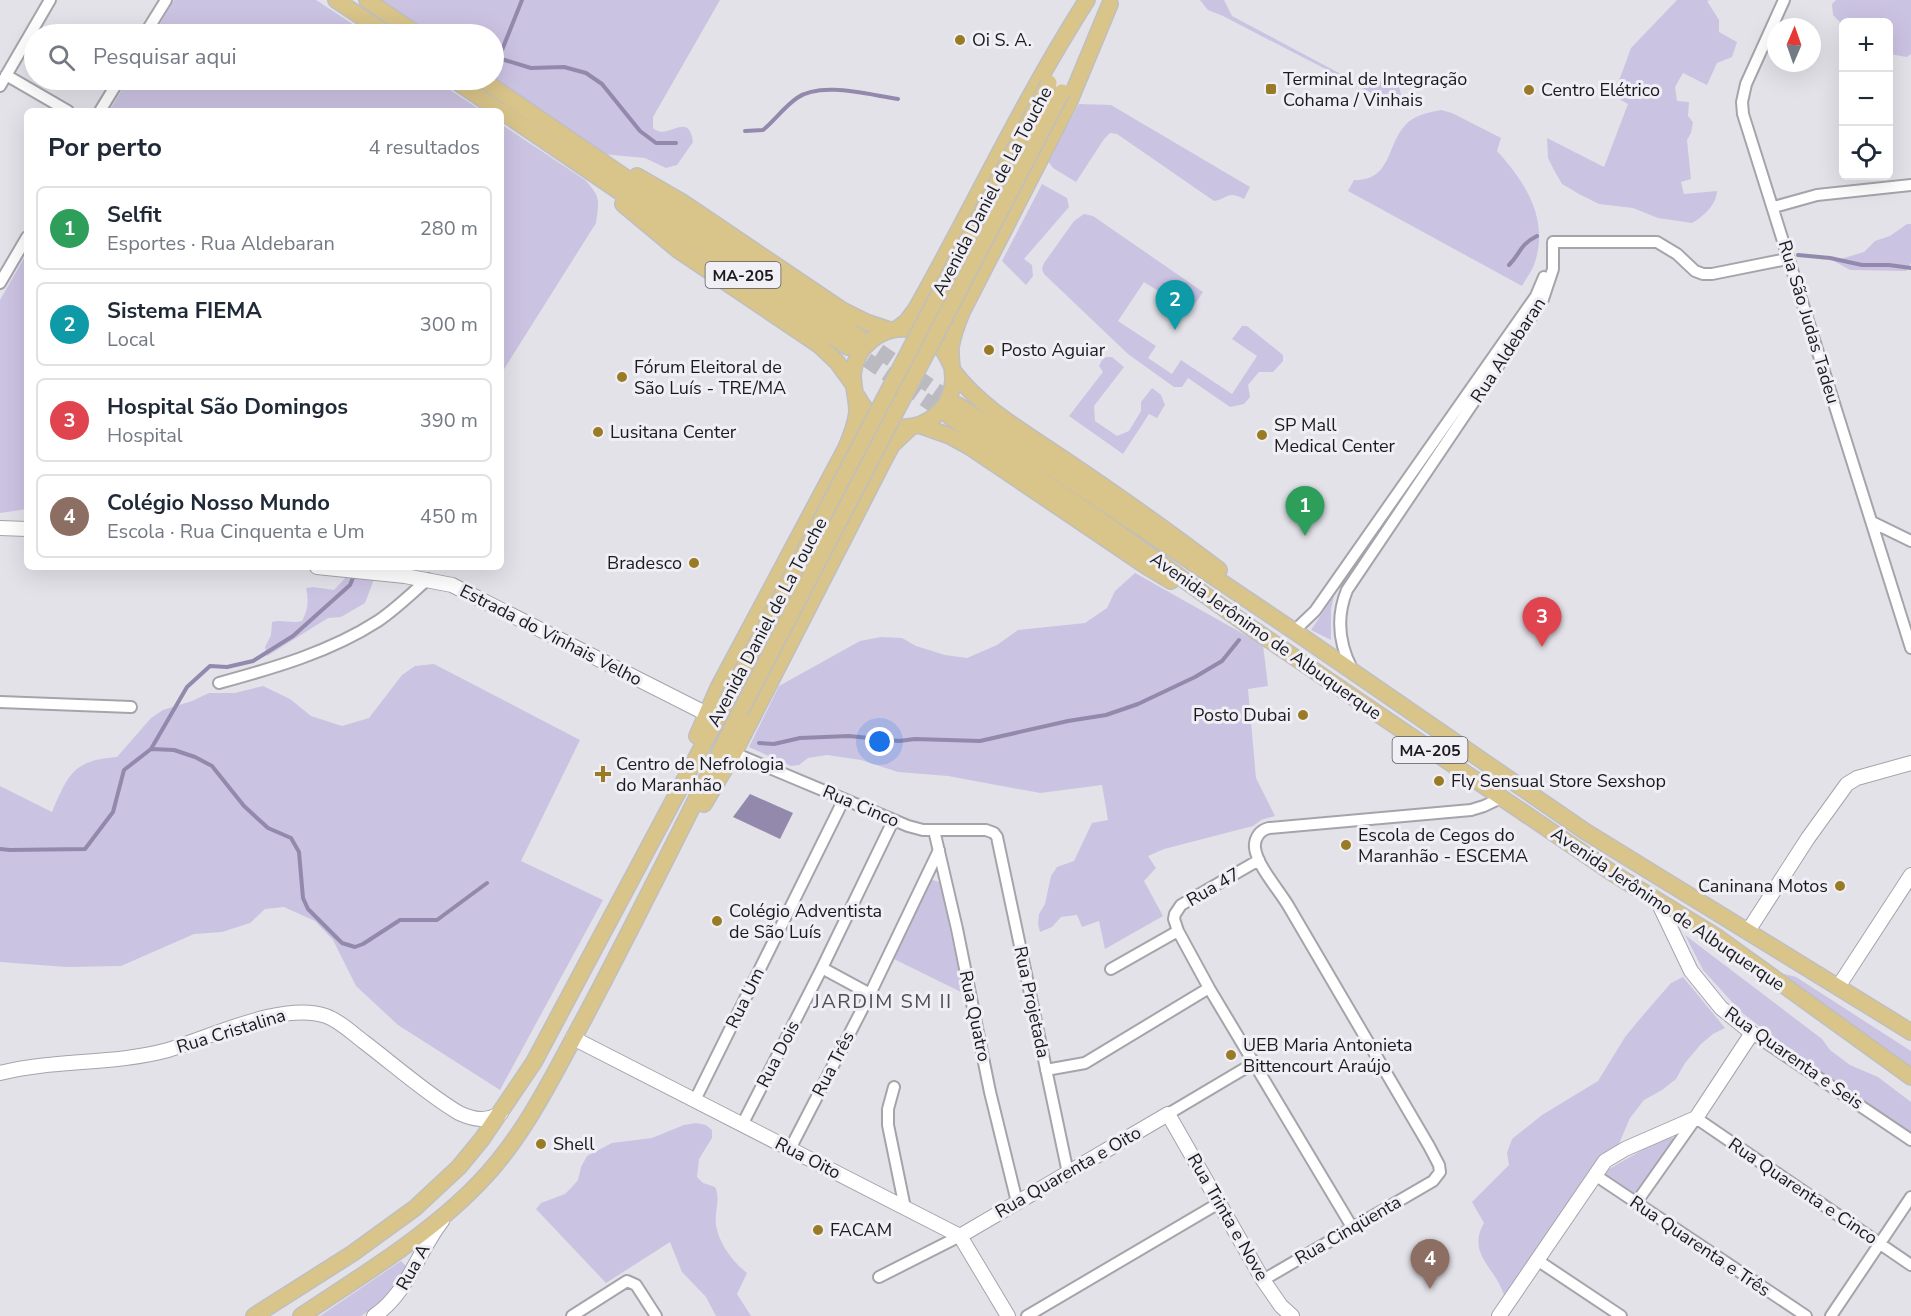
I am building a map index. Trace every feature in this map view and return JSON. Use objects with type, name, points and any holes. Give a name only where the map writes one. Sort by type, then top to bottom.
[{"type":"main road","points":[[336,0],[372,24]]},
{"type":"main road","points":[[367,0],[402,24]]},
{"type":"main road","points":[[659,824],[728,670],[846,447],[857,415],[854,372],[862,350],[869,341],[907,321],[916,309],[1038,79],[1088,0]]},
{"type":"main road","name":"Avenida Daniel de La Touche","points":[[254,1316],[353,1253],[422,1202],[459,1167],[501,1113],[534,1062],[726,702],[1049,83],[1088,0]]},
{"type":"main road","points":[[646,899],[734,753],[892,445],[915,426],[939,413],[945,404],[953,382],[954,333],[962,312],[1068,105],[1111,2]]},
{"type":"main road","name":"Avenida Daniel de La Touche","points":[[301,1316],[448,1214],[481,1182],[509,1147],[543,1094],[1062,92],[1111,2]]},
{"type":"main road","name":"MA-205","points":[[469,90],[496,108]]},
{"type":"main road","name":"MA-205","points":[[496,90],[586,160],[854,343]]},
{"type":"main road","name":"MA-205","points":[[504,113],[586,160]]},
{"type":"main road","points":[[586,160],[631,173],[682,202],[842,310],[866,322],[893,330],[911,329],[925,333],[937,341],[946,352],[952,368],[963,384],[982,402],[1164,528],[1294,631]]},
{"type":"main road","points":[[586,160],[678,250],[819,345],[837,362],[855,390],[863,408],[873,417],[891,426],[915,426],[950,436],[970,447],[1146,566],[1247,625]]},
{"type":"main road","name":"Avenida Jerônimo de Albuquerque","points":[[1907,1074],[1717,937],[1614,874],[1247,625],[953,410],[1294,631],[1586,832],[1909,1031]]},
{"type":"street","points":[[36,24],[50,0]]},
{"type":"street","points":[[151,24],[166,0]]},
{"type":"street","name":"Rua São Judas Tadeu","points":[[1784,0],[1746,84],[1742,102],[1749,134],[1774,207],[1787,259],[1911,648]]},
{"type":"street","points":[[0,86],[24,44]]},
{"type":"street","points":[[6,75],[24,85]]},
{"type":"street","points":[[32,90],[63,108]]},
{"type":"street","points":[[102,108],[113,90]]},
{"type":"street","points":[[1774,207],[1828,194],[1911,185]]},
{"type":"street","points":[[0,283],[24,242]]},
{"type":"street","points":[[1553,242],[1657,242],[1667,247],[1695,271],[1703,274],[1787,259]]},
{"type":"street","name":"Rua Aldebaran","points":[[1294,631],[1310,618],[1322,602],[1536,296],[1545,274],[1553,242]]},
{"type":"street","name":"Rua Aldebaran","points":[[1354,672],[1341,638],[1341,609],[1347,590],[1543,299],[1553,268],[1553,242]]},
{"type":"street","points":[[1872,522],[1911,541]]},
{"type":"street","points":[[0,528],[24,529]]},
{"type":"street","name":"Estrada do Vinhais Velho","points":[[334,570],[428,579],[465,590],[707,714]]},
{"type":"street","points":[[219,683],[276,668],[349,638],[380,620],[428,579]]},
{"type":"street","points":[[0,702],[132,707]]},
{"type":"street","name":"Rua Cinco","points":[[734,753],[893,821],[915,828],[986,830],[994,833]]},
{"type":"street","points":[[1748,931],[1814,829],[1847,784],[1857,778],[1911,763]]},
{"type":"street","points":[[1257,855],[1258,834],[1266,828],[1471,810],[1501,798]]},
{"type":"street","name":"Rua Um","points":[[695,1100],[843,799]]},
{"type":"street","name":"Rua Dois","points":[[742,1125],[822,968],[893,821]]},
{"type":"street","name":"Rua Quatro","points":[[934,830],[990,1092],[1017,1202]]},
{"type":"street","name":"Rua Projetada","points":[[994,833],[1000,845],[1068,1173]]},
{"type":"street","name":"Rua Três","points":[[790,1149],[870,994],[939,850]]},
{"type":"street","name":"Rua 47","points":[[1178,931],[1174,919],[1181,905],[1257,855]]},
{"type":"street","name":"Rua Cinqüenta","points":[[1257,855],[1429,1146],[1439,1165],[1440,1172],[1433,1181],[1263,1280]]},
{"type":"street","points":[[1838,987],[1911,875]]},
{"type":"street","name":"Rua Quarenta e Seis","points":[[1657,900],[1691,971],[1721,1008],[1752,1033],[1911,1140]]},
{"type":"street","points":[[1111,969],[1178,931],[1209,988],[1352,1227]]},
{"type":"street","points":[[822,968],[870,994]]},
{"type":"street","points":[[1046,1070],[1085,1063],[1209,988]]},
{"type":"street","name":"Rua Cristalina","points":[[0,1074],[22,1069],[148,1054],[262,1019],[287,1013],[308,1012],[336,1020],[459,1113],[475,1119],[486,1119],[501,1113]]},
{"type":"street","points":[[1635,1203],[1696,1118],[1752,1033]]},
{"type":"street","name":"Rua Oito","points":[[573,1038],[960,1236]]},
{"type":"street","name":"Rua Quarenta e Oito","points":[[879,1277],[960,1236],[1254,1063]]},
{"type":"street","points":[[894,1087],[888,1109],[888,1125],[905,1208]]},
{"type":"street","name":"Rua Trinta e Nove","points":[[1168,1114],[1263,1280],[1281,1306],[1292,1316]]},
{"type":"street","points":[[1499,1316],[1605,1161],[1625,1149],[1696,1118]]},
{"type":"street","name":"Rua Quarenta e Cinco","points":[[1696,1118],[1911,1265]]},
{"type":"street","name":"Rua Quarenta e Três","points":[[1595,1175],[1806,1316]]},
{"type":"street","points":[[1831,1316],[1911,1197]]},
{"type":"street","points":[[1027,1316],[1219,1203]]},
{"type":"street","name":"Rua A","points":[[374,1316],[387,1307],[404,1286],[431,1235],[448,1214]]},
{"type":"street","points":[[960,1236],[1008,1316]]},
{"type":"street","points":[[1538,1260],[1621,1316]]},
{"type":"street","points":[[572,1316],[625,1281],[636,1285],[656,1316]]},
{"type":"shaded area","points":[[174,0],[316,0],[353,24],[160,24]]},
{"type":"shaded area","points":[[378,0],[720,0],[653,117],[653,128],[659,131],[682,127],[691,132],[693,142],[677,165],[666,168],[645,158],[602,154],[504,86],[504,24],[413,24]]},
{"type":"shaded area","points":[[1200,0],[1224,0],[1232,16],[1354,81],[1394,83],[1399,86],[1401,95],[1393,103],[1389,102],[1208,10]]},
{"type":"shaded area","points":[[1677,0],[1710,0],[1707,1],[1719,20],[1719,32],[1737,42],[1732,57],[1717,63],[1707,85],[1683,73],[1675,87],[1677,101],[1689,102],[1688,116],[1693,122],[1687,140],[1691,179],[1681,182],[1684,194],[1717,191],[1715,201],[1709,210],[1692,223],[1658,218],[1633,208],[1599,204],[1562,184],[1548,158],[1547,138],[1604,167],[1628,104],[1616,97],[1617,86],[1631,48]]},
{"type":"shaded area","points":[[1836,0],[1911,0],[1911,54],[1907,57],[1893,55],[1893,18],[1839,18],[1839,21],[1833,15],[1832,4]]},
{"type":"shaded area","points":[[122,90],[450,90],[477,108],[111,108]]},
{"type":"shaded area","points":[[1079,104],[1111,105],[1250,187],[1244,199],[1231,195],[1214,201],[1117,134],[1110,133],[1076,182],[1053,168],[1048,161]]},
{"type":"shaded area","points":[[1441,110],[1452,113],[1501,138],[1497,151],[1526,189],[1537,218],[1539,233],[1534,265],[1522,286],[1348,191],[1354,180],[1377,174],[1403,128],[1411,120]]},
{"type":"shaded area","points":[[504,126],[585,180],[598,199],[596,223],[504,369]]},
{"type":"shaded area","points":[[1042,184],[1067,198],[1069,207],[1024,259],[1032,265],[1033,276],[1026,285],[1002,261]]},
{"type":"shaded area","points":[[1084,214],[1093,216],[1203,292],[1190,311],[1144,282],[1118,321],[1156,346],[1148,358],[1172,374],[1181,360],[1232,394],[1257,356],[1232,339],[1242,326],[1247,326],[1283,355],[1283,361],[1273,372],[1259,372],[1248,385],[1250,397],[1244,404],[1230,407],[1188,378],[1182,387],[1174,387],[1128,354],[1044,274],[1042,269],[1044,263],[1074,221]]},
{"type":"shaded area","points":[[1907,224],[1911,224],[1911,263],[1906,271],[1850,270],[1834,261],[1864,252],[1875,241],[1890,236]]},
{"type":"shaded area","points":[[24,258],[24,509],[0,513],[0,300]]},
{"type":"shaded area","points":[[1106,357],[1112,357],[1124,367],[1094,406],[1095,421],[1117,436],[1129,431],[1141,411],[1141,402],[1152,388],[1161,395],[1165,405],[1157,418],[1149,414],[1123,454],[1069,416],[1103,372],[1099,366]]},
{"type":"shaded area","points":[[374,570],[373,582],[365,603],[341,617],[328,618],[267,656],[265,647],[271,635],[272,622],[302,621],[307,605],[306,588],[334,590],[347,576]]},
{"type":"shaded area","points":[[1135,573],[1263,645],[1268,686],[1248,689],[1256,778],[1275,816],[1261,820],[1253,826],[1164,849],[1148,856],[1156,868],[1144,881],[1163,916],[1105,949],[1099,921],[1082,927],[1077,915],[1061,917],[1052,927],[1040,932],[1038,924],[1051,876],[1057,867],[1074,861],[1092,823],[1108,820],[1102,785],[1040,793],[948,776],[898,772],[861,760],[827,755],[808,758],[799,765],[791,766],[749,747],[779,686],[860,641],[881,637],[902,638],[916,646],[945,655],[967,658],[997,645],[1018,630],[1085,623],[1107,608],[1115,591]]},
{"type":"shaded area","points":[[1334,596],[1331,609],[1331,640],[1311,630]]},
{"type":"shaded area","points":[[434,664],[580,740],[521,861],[603,900],[500,1090],[398,1025],[356,986],[333,940],[315,921],[284,907],[265,909],[250,923],[222,932],[194,934],[121,966],[67,967],[0,962],[0,786],[52,812],[63,788],[74,772],[91,762],[117,757],[151,718],[163,710],[209,693],[235,693],[263,686],[290,699],[311,716],[342,726],[369,718],[402,675],[415,666]]},
{"type":"shaded area","points":[[750,794],[793,813],[780,839],[733,817]]},
{"type":"shaded area","points":[[930,879],[939,882],[941,887],[963,993],[894,959]]},
{"type":"shaded area","points":[[1685,935],[1822,1039],[1830,1050],[1850,1065],[1878,1077],[1911,1102],[1911,1133],[1801,1058],[1741,1012],[1703,970]]},
{"type":"shaded area","points":[[1780,973],[1796,977],[1911,1051],[1911,1068]]},
{"type":"shaded area","points":[[1683,977],[1725,1028],[1701,1044],[1685,1063],[1676,1079],[1644,1100],[1630,1118],[1618,1146],[1597,1160],[1504,1295],[1480,1252],[1479,1234],[1484,1223],[1472,1202],[1509,1165],[1507,1153],[1512,1139],[1542,1115],[1598,1081],[1625,1037],[1671,983]]},
{"type":"shaded area","points":[[696,1123],[706,1125],[712,1130],[712,1138],[699,1159],[697,1177],[703,1183],[715,1187],[717,1192],[716,1225],[727,1252],[747,1273],[737,1294],[751,1316],[716,1316],[706,1297],[682,1272],[670,1242],[606,1283],[536,1209],[541,1203],[565,1194],[571,1188],[578,1180],[587,1156],[612,1143],[652,1138],[684,1125]]},
{"type":"shaded area","points":[[1667,1136],[1674,1138],[1674,1142],[1633,1195],[1603,1176],[1609,1169]]},
{"type":"shaded area","points":[[401,1261],[408,1273],[382,1302],[361,1316],[320,1316]]},
{"type":"waterway","points":[[504,45],[522,0]]},
{"type":"waterway","points":[[504,60],[531,68],[564,67],[586,73],[602,84],[640,131],[656,143],[676,143]]},
{"type":"waterway","points":[[745,131],[763,130],[797,98],[819,90],[846,91],[898,99]]},
{"type":"waterway","points":[[1509,265],[1523,246],[1537,236]]},
{"type":"waterway","points":[[1798,255],[1830,258],[1862,265],[1911,268]]},
{"type":"waterway","points":[[0,849],[85,849],[113,812],[124,770],[151,749],[187,687],[210,666],[227,667],[253,661],[293,636],[350,585],[355,573]]},
{"type":"waterway","points":[[759,743],[774,744],[800,738],[849,736],[899,741],[915,739],[980,741],[1068,721],[1106,715],[1138,704],[1195,677],[1222,661],[1239,640]]},
{"type":"waterway","points":[[151,749],[174,750],[212,766],[244,806],[268,828],[291,838],[299,852],[303,898],[308,909],[342,943],[355,947],[363,944],[400,920],[437,920],[487,883]]},
{"type":"tunnel","points":[[860,338],[958,405]]},
{"type":"tunnel","points":[[848,347],[949,416]]},
{"type":"place","name":"Oi S. A.","points":[[960,40]]},
{"type":"place","name":"Terminal de Integração Cohama / Vinhais","points":[[1271,89]]},
{"type":"place","name":"Centro Elétrico","points":[[1529,90]]},
{"type":"place","name":"Sistema FIEMA","points":[[1175,330]]},
{"type":"place","name":"Posto Aguiar","points":[[989,350]]},
{"type":"place","name":"Fórum Eleitoral de São Luís - TRE/MA","points":[[622,377]]},
{"type":"place","name":"Lusitana Center","points":[[598,432]]},
{"type":"place","name":"SP Mall Medical Center","points":[[1262,435]]},
{"type":"place","name":"Selfit","points":[[1305,536]]},
{"type":"place","name":"Bradesco","points":[[694,563]]},
{"type":"place","name":"Hospital São Domingos","points":[[1542,647]]},
{"type":"place","name":"Posto Dubai","points":[[1303,715]]},
{"type":"place","name":"Centro de Nefrologia do Maranhão","points":[[603,774]]},
{"type":"place","name":"Fly Sensual Store Sexshop","points":[[1439,781]]},
{"type":"place","name":"Escola de Cegos do Maranhão - ESCEMA","points":[[1346,845]]},
{"type":"place","name":"Caninana Motos","points":[[1840,886]]},
{"type":"place","name":"Colégio Adventista de São Luís","points":[[717,921]]},
{"type":"place","name":"UEB Maria Antonieta Bittencourt Araújo","points":[[1231,1055]]},
{"type":"place","name":"Shell","points":[[541,1144]]},
{"type":"place","name":"FACAM","points":[[818,1230]]},
{"type":"place","name":"Colégio Nosso Mundo","points":[[1430,1289]]},
{"type":"district","name":"JARDIM SM II","points":[[883,1001]]}]
